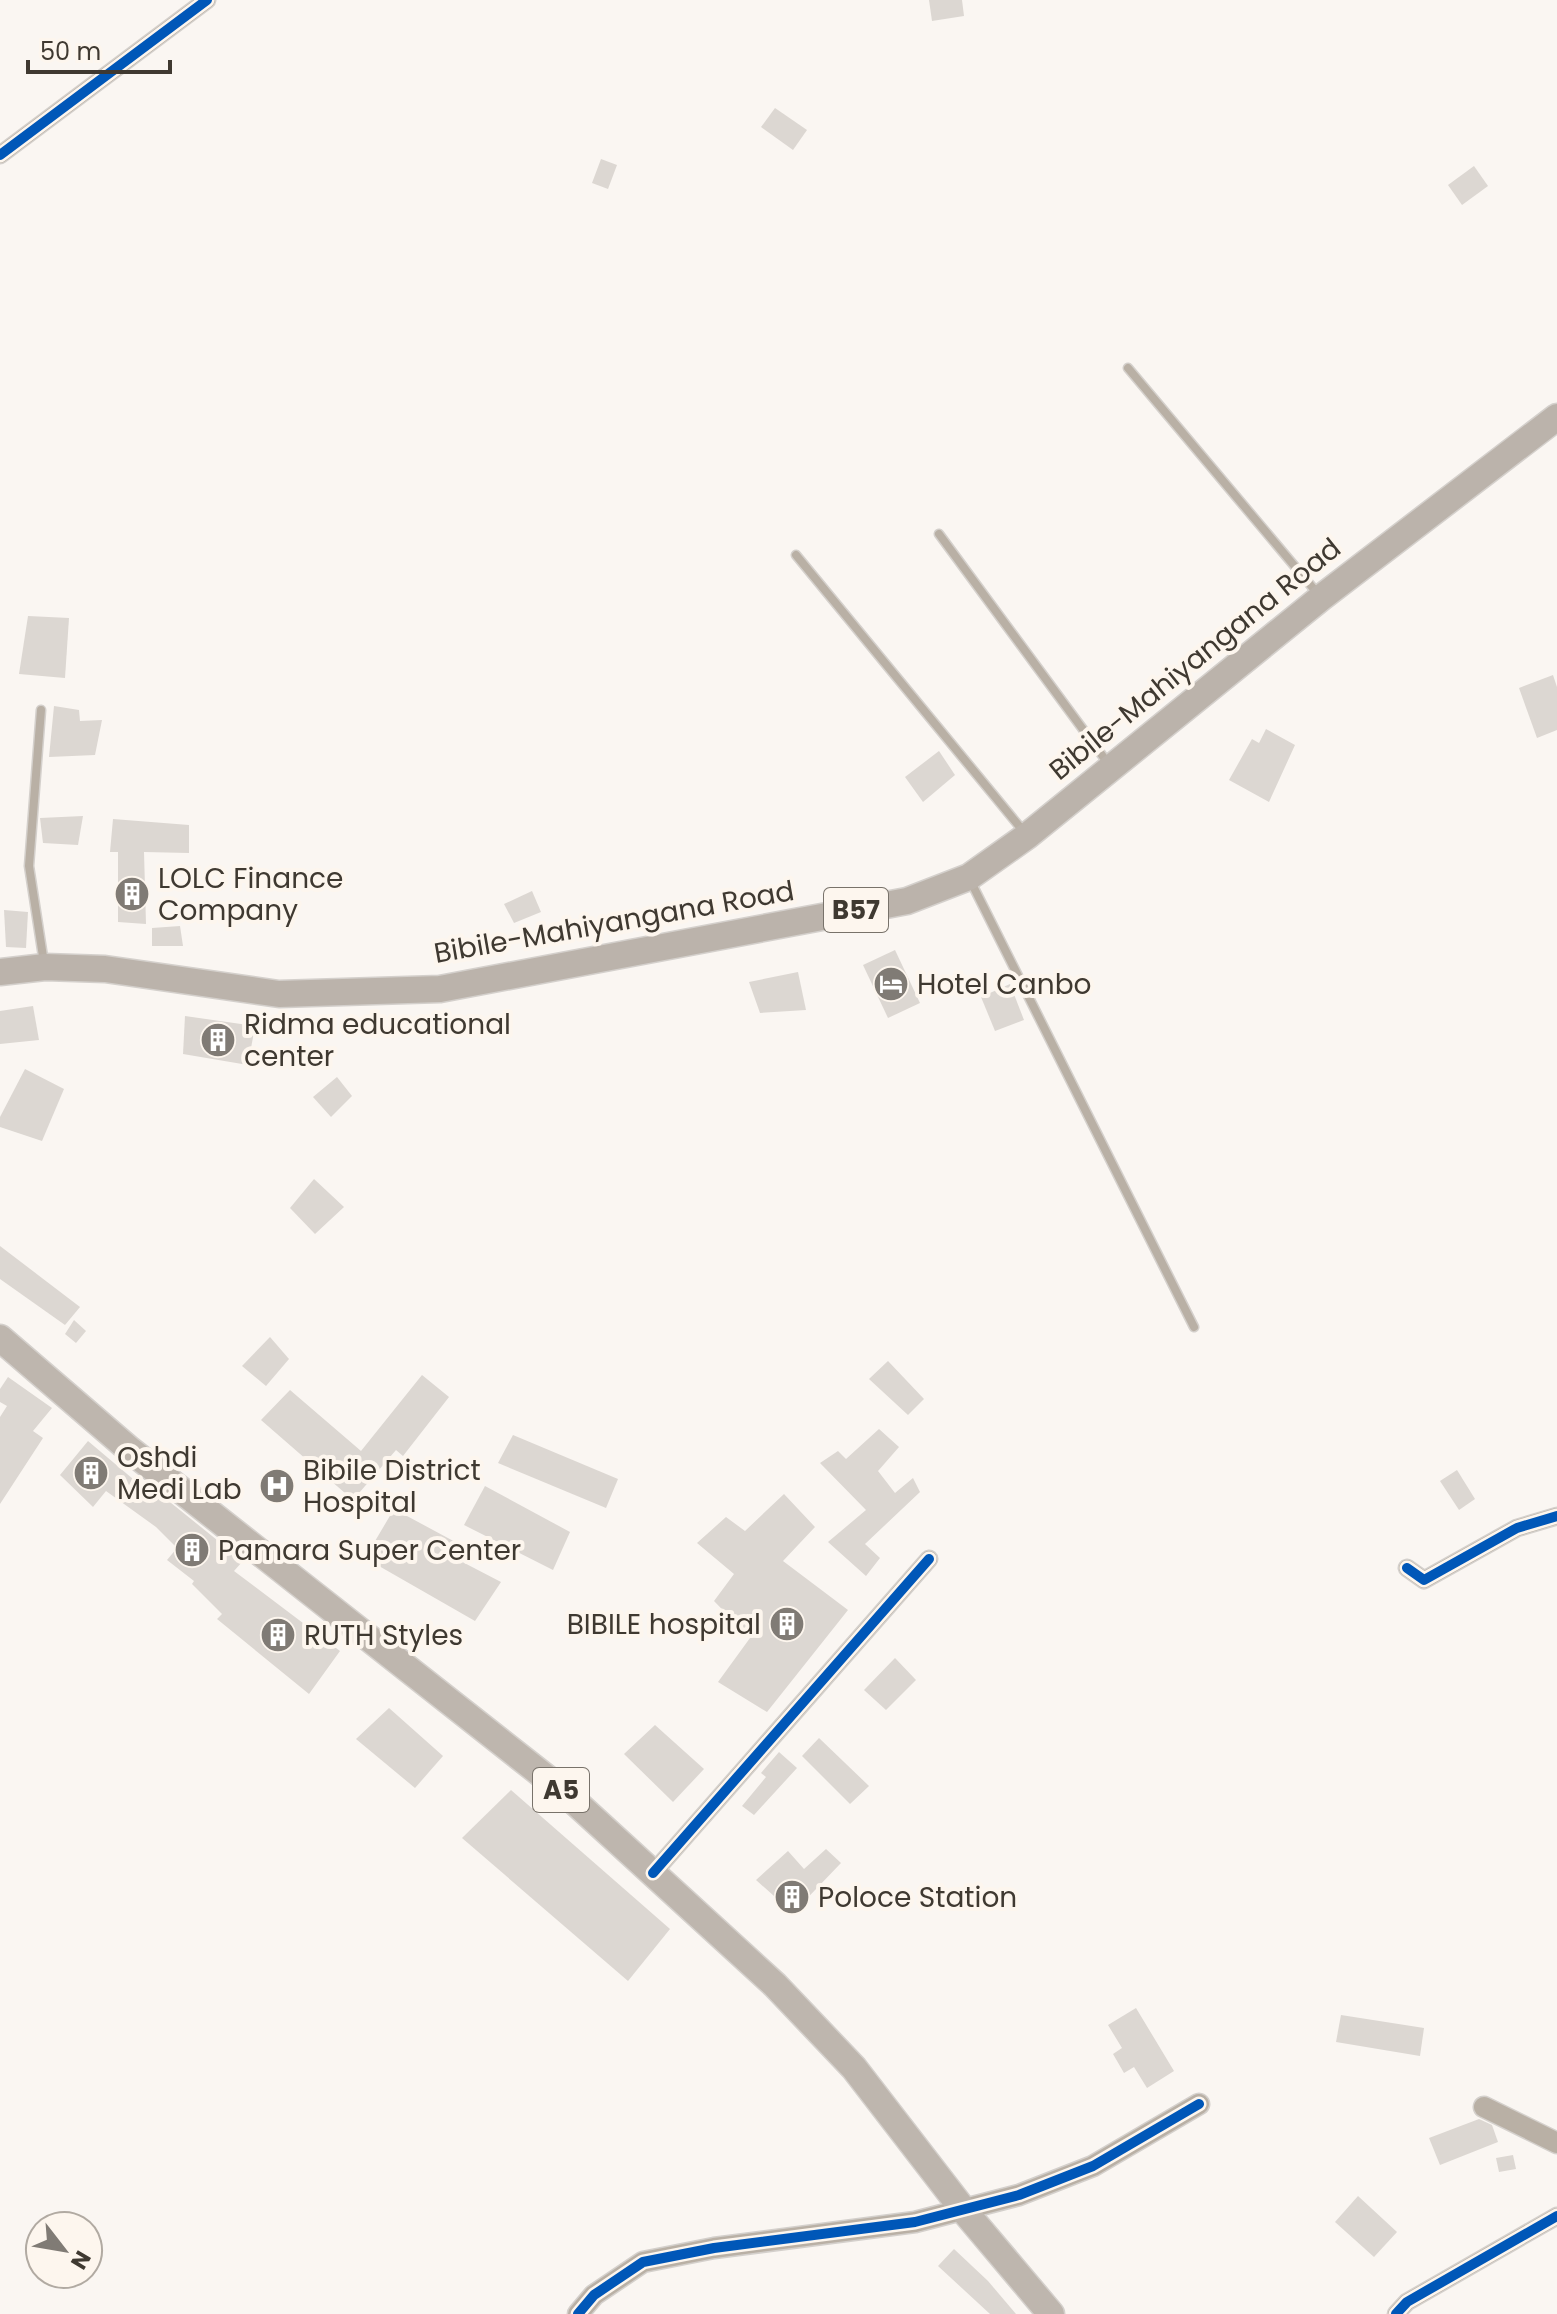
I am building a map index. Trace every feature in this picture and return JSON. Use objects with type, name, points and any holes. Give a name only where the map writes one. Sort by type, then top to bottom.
[{"type":"highway","name":"A5","points":[[0,1338],[130,1450],[563,1791],[775,1985],[854,2068],[965,2212],[1051,2314]]},
{"type":"main road","name":"Bibile-Mahiyangana Road","points":[[0,972],[45,967],[105,969],[279,994],[440,989],[907,901],[969,877],[1027,836],[1322,597],[1557,417]]},
{"type":"street","points":[[0,155],[207,0]]},
{"type":"street","points":[[1407,1568],[1424,1580],[1517,1528],[1557,1516]]},
{"type":"street","points":[[653,1873],[929,1559]]},
{"type":"street","points":[[578,2314],[594,2295],[643,2262],[714,2248],[915,2222],[965,2212],[1093,2166],[1199,2104]]},
{"type":"street","points":[[1484,2107],[1557,2143]]},
{"type":"street","points":[[1396,2314],[1407,2302],[1557,2216]]},
{"type":"lane","points":[[1128,368],[1322,597]]},
{"type":"lane","points":[[939,534],[1111,766]]},
{"type":"lane","points":[[796,555],[1027,836]]},
{"type":"lane","points":[[41,710],[29,866],[45,967]]},
{"type":"lane","points":[[969,877],[1194,1327]]},
{"type":"building","points":[[929,0],[962,0],[964,16],[932,21]]},
{"type":"building","points":[[775,108],[807,130],[793,150],[761,127]]},
{"type":"building","points":[[601,159],[617,165],[608,189],[592,183]]},
{"type":"building","points":[[1474,166],[1488,186],[1462,205],[1448,185]]},
{"type":"building","points":[[28,616],[69,618],[65,678],[19,674]]},
{"type":"building","points":[[1553,675],[1557,687],[1557,730],[1537,738],[1519,688]]},
{"type":"building","points":[[54,706],[79,710],[80,721],[102,720],[95,755],[49,757]]},
{"type":"building","points":[[1266,729],[1295,745],[1269,802],[1229,780],[1252,739],[1259,743]]},
{"type":"building","points":[[939,751],[955,775],[923,802],[905,777]]},
{"type":"building","points":[[83,816],[78,845],[43,843],[40,818]]},
{"type":"building","points":[[113,819],[189,825],[189,853],[144,852],[146,924],[118,922],[118,852],[110,852]]},
{"type":"building","points":[[532,891],[541,912],[514,923],[504,904]]},
{"type":"building","points":[[4,910],[28,912],[26,948],[6,947]]},
{"type":"building","points":[[180,926],[183,946],[152,946],[152,928]]},
{"type":"building","name":"Hotel Canbo","points":[[895,950],[920,1003],[888,1018],[863,965]]},
{"type":"building","points":[[798,972],[806,1010],[760,1013],[749,982]]},
{"type":"building","points":[[1010,984],[1024,1020],[995,1031],[981,997]]},
{"type":"building","points":[[33,1006],[39,1040],[0,1044],[0,1011]]},
{"type":"building","name":"Ridma educational center","points":[[185,1016],[255,1026],[248,1065],[183,1054]]},
{"type":"building","points":[[25,1069],[64,1089],[42,1141],[0,1127],[0,1117]]},
{"type":"building","points":[[337,1077],[352,1096],[331,1117],[313,1097]]},
{"type":"building","points":[[314,1179],[344,1207],[315,1234],[290,1208]]},
{"type":"building","points":[[0,1246],[80,1307],[65,1325],[0,1279]]},
{"type":"building","points":[[74,1320],[86,1331],[76,1343],[65,1334]]},
{"type":"building","points":[[270,1337],[289,1359],[266,1386],[242,1366]]},
{"type":"building","points":[[888,1361],[924,1399],[908,1415],[869,1379]]},
{"type":"building","points":[[422,1375],[449,1397],[403,1456],[396,1450],[353,1500],[261,1420],[290,1390],[361,1451]]},
{"type":"building","points":[[8,1377],[52,1408],[33,1431],[43,1438],[0,1504],[0,1417],[7,1406],[0,1402],[0,1389]]},
{"type":"building","points":[[879,1429],[899,1447],[878,1471],[895,1493],[913,1478],[920,1492],[865,1544],[880,1558],[866,1576],[828,1542],[866,1510],[820,1463],[838,1451],[846,1459]]},
{"type":"building","points":[[513,1435],[618,1479],[606,1508],[498,1463]]},
{"type":"building","points":[[88,1441],[146,1490],[150,1486],[217,1540],[242,1562],[234,1571],[340,1651],[309,1694],[217,1619],[222,1614],[192,1584],[194,1581],[167,1560],[177,1548],[156,1527],[106,1491],[93,1507],[60,1475]]},
{"type":"building","points":[[1457,1470],[1475,1499],[1459,1510],[1440,1481]]},
{"type":"building","points":[[485,1486],[570,1532],[553,1570],[464,1525]]},
{"type":"building","name":"BIBILE hospital","points":[[784,1494],[815,1527],[783,1561],[848,1610],[767,1712],[718,1682],[750,1638],[714,1601],[734,1574],[697,1543],[726,1517],[745,1531]]},
{"type":"building","points":[[394,1509],[459,1544],[449,1555],[501,1582],[475,1621],[365,1558]]},
{"type":"building","points":[[895,1658],[916,1680],[886,1710],[864,1690]]},
{"type":"building","points":[[389,1708],[443,1756],[415,1788],[356,1739]]},
{"type":"building","points":[[655,1725],[704,1769],[673,1802],[624,1754]]},
{"type":"building","points":[[819,1738],[869,1786],[850,1804],[802,1756]]},
{"type":"building","points":[[779,1752],[797,1768],[754,1815],[742,1806],[766,1777],[761,1773]]},
{"type":"building","points":[[511,1790],[670,1929],[628,1981],[462,1838]]},
{"type":"building","name":"Poloce Station","points":[[826,1849],[841,1863],[793,1913],[756,1880],[788,1851],[804,1869]]},
{"type":"building","points":[[1136,2008],[1174,2071],[1147,2088],[1134,2067],[1124,2073],[1113,2054],[1122,2048],[1108,2025]]},
{"type":"building","points":[[1341,2015],[1424,2028],[1420,2056],[1336,2042]]},
{"type":"building","points":[[1479,2119],[1492,2125],[1498,2142],[1440,2165],[1429,2138]]},
{"type":"building","points":[[1513,2155],[1516,2169],[1499,2172],[1496,2158]]},
{"type":"building","points":[[1358,2196],[1397,2232],[1374,2257],[1335,2222]]},
{"type":"building","points":[[954,2249],[988,2281],[1016,2314],[990,2314],[938,2266]]},
{"type":"cycle path","points":[[0,155],[207,0]]},
{"type":"cycle path","points":[[1407,1568],[1424,1580],[1517,1528],[1557,1516]]},
{"type":"cycle path","points":[[653,1873],[929,1559]]},
{"type":"cycle path","points":[[578,2314],[594,2295],[643,2262],[714,2248],[915,2222],[1019,2195],[1093,2166],[1199,2104]]},
{"type":"cycle path","points":[[1396,2314],[1407,2302],[1557,2216]]},
{"type":"place","name":"LOLC Finance Company","points":[[132,894]]},
{"type":"place","name":"Hotel Canbo","points":[[891,984]]},
{"type":"place","name":"Ridma educational center","points":[[218,1040]]},
{"type":"place","name":"Oshdi Medi Lab","points":[[91,1473]]},
{"type":"place","name":"Bibile District Hospital","points":[[277,1486]]},
{"type":"place","name":"Pamara Super Center","points":[[192,1550]]},
{"type":"place","name":"BIBILE hospital","points":[[787,1624]]},
{"type":"place","name":"RUTH Styles","points":[[278,1635]]},
{"type":"place","name":"Poloce Station","points":[[792,1897]]}]
